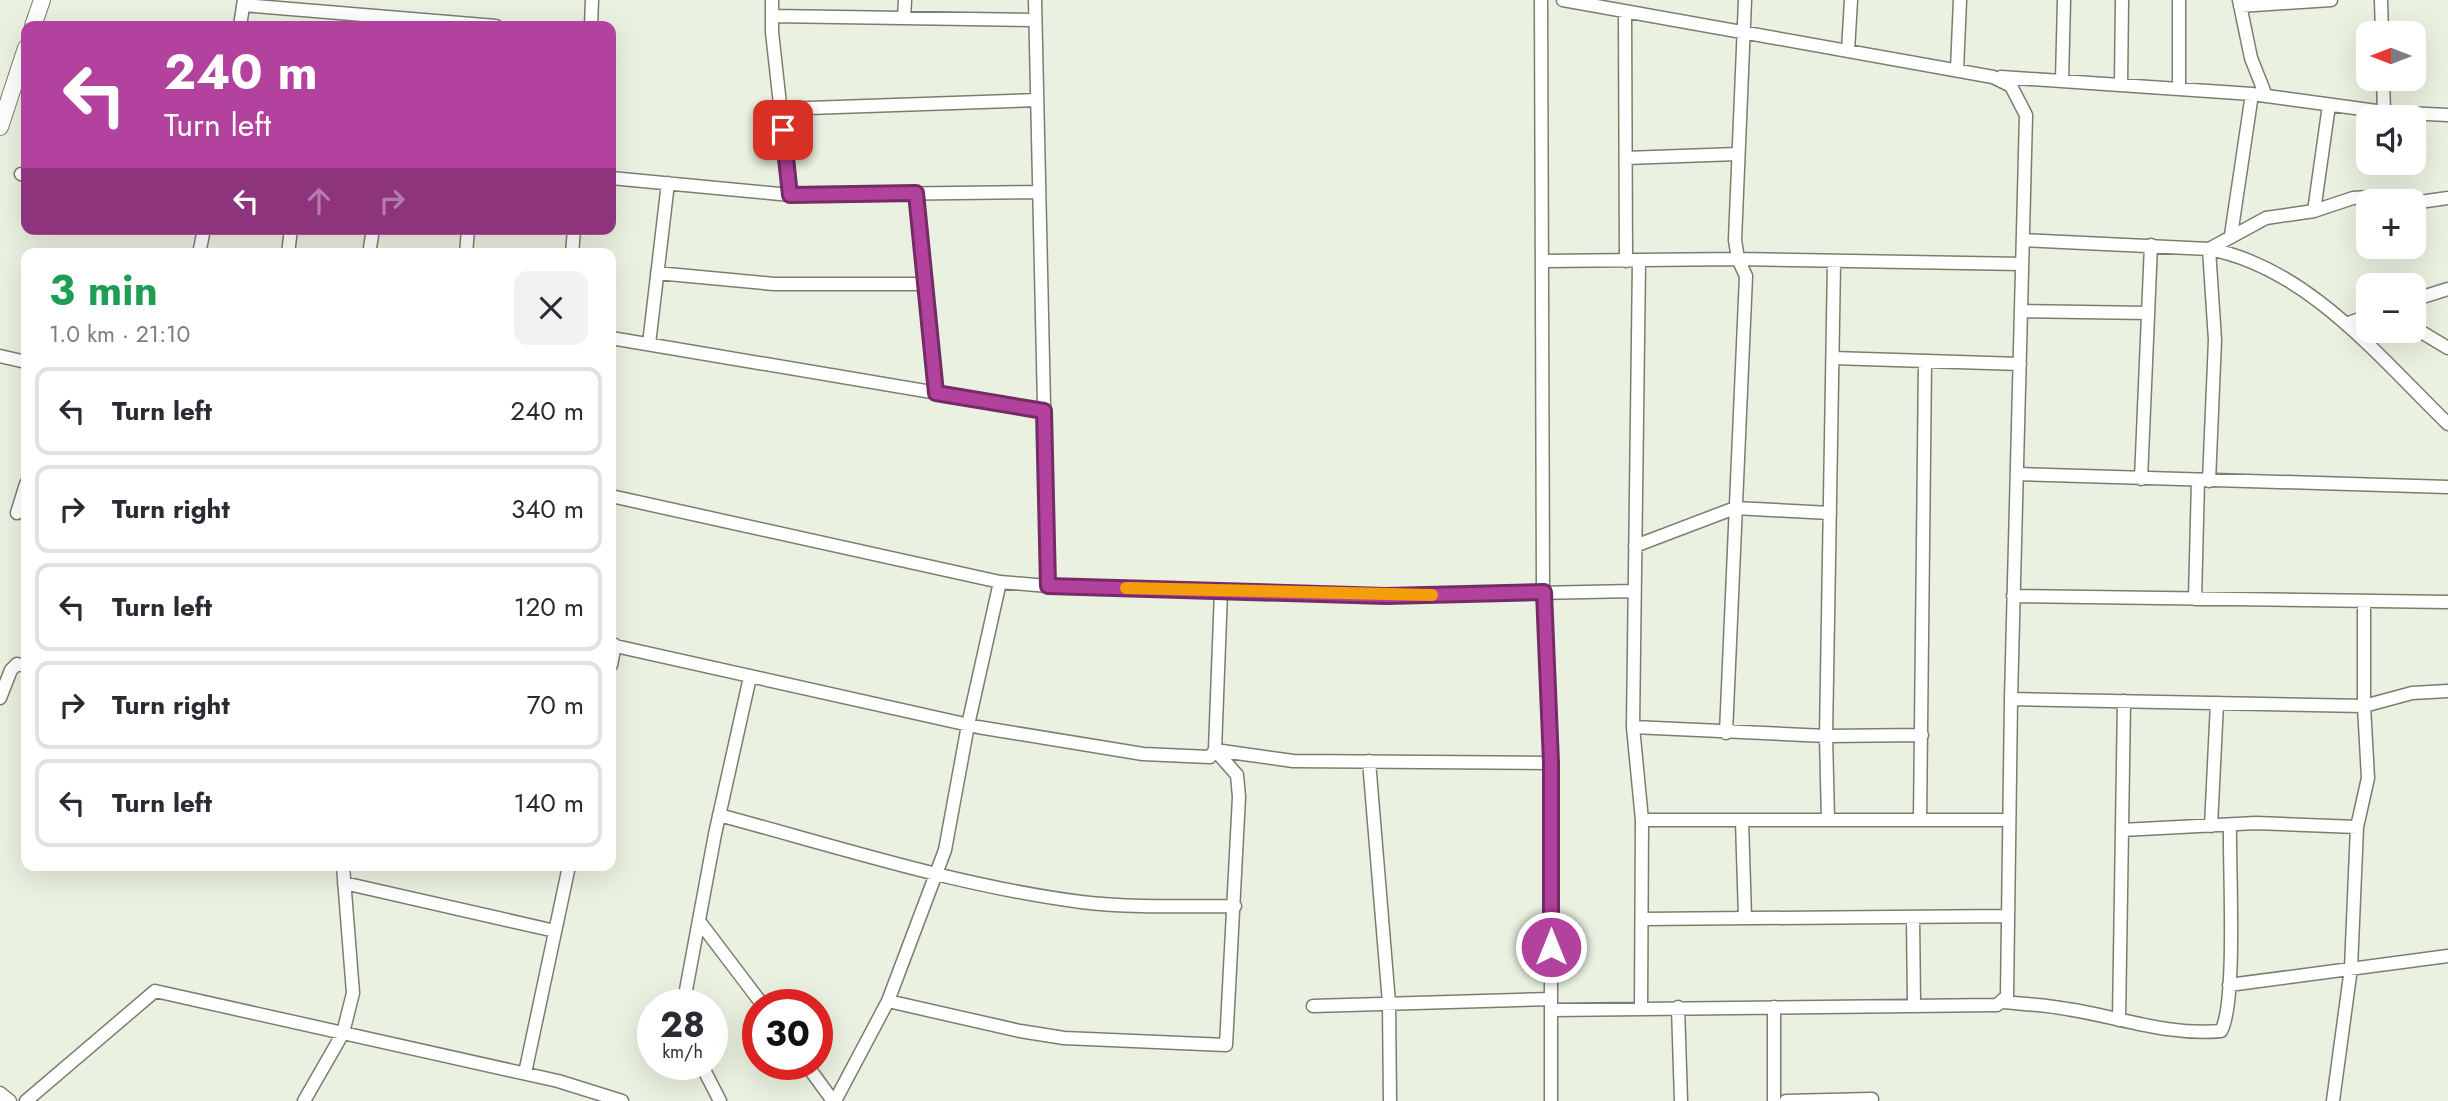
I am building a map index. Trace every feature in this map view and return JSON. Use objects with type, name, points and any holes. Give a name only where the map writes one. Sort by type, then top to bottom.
[{"type":"main road","points":[[35,21],[42,0]]},
{"type":"main road","points":[[1,123],[21,63]]},
{"type":"street","points":[[591,21],[592,0]]},
{"type":"street","points":[[772,0],[790,195]]},
{"type":"street","points":[[904,18],[905,0]]},
{"type":"street","points":[[1035,0],[1048,586]]},
{"type":"street","points":[[1541,0],[1544,592],[1551,763],[1551,1101]]},
{"type":"street","points":[[1563,0],[1993,76],[2252,94],[2356,109]]},
{"type":"street","points":[[1727,733],[1746,276],[1738,259],[1735,240],[1745,0]]},
{"type":"street","points":[[1849,51],[1851,0]]},
{"type":"street","points":[[1957,70],[1960,0]]},
{"type":"street","points":[[2063,81],[2064,0]]},
{"type":"street","points":[[2121,84],[2122,0]]},
{"type":"street","points":[[2179,0],[2179,88]]},
{"type":"street","points":[[2266,96],[2250,58],[2240,3],[2331,0]]},
{"type":"street","points":[[2381,0],[2382,21]]},
{"type":"street","points":[[241,21],[244,2],[438,21]]},
{"type":"street","points":[[1625,12],[1626,158],[1632,261],[1635,546],[1633,727],[1642,820],[1642,1008]]},
{"type":"street","points":[[772,16],[1035,20]]},
{"type":"street","points":[[1993,76],[2011,86],[2026,115],[2008,820],[2007,996],[2003,1002]]},
{"type":"street","points":[[2231,235],[2252,94]]},
{"type":"street","points":[[780,109],[1037,100]]},
{"type":"street","points":[[2314,211],[2329,105]]},
{"type":"street","points":[[2426,114],[2448,115]]},
{"type":"street","points":[[1626,158],[1737,154]]},
{"type":"street","points":[[616,178],[790,195],[1039,192]]},
{"type":"street","points":[[649,344],[668,183]]},
{"type":"street","points":[[916,193],[936,393]]},
{"type":"street","points":[[2209,249],[2266,218],[2314,211],[2356,198]]},
{"type":"street","points":[[2426,202],[2448,198]]},
{"type":"street","points":[[2023,240],[2209,249],[2276,274],[2346,324],[2448,424]]},
{"type":"street","points":[[2141,479],[2151,245]]},
{"type":"street","points":[[2195,599],[2214,340],[2209,249]]},
{"type":"street","points":[[1544,261],[1738,259],[2022,264]]},
{"type":"street","points":[[1828,820],[1826,736],[1833,262]]},
{"type":"street","points":[[657,273],[774,284],[925,284]]},
{"type":"street","points":[[2426,296],[2448,289]]},
{"type":"street","points":[[2021,311],[2148,313]]},
{"type":"street","points":[[2346,324],[2356,320]]},
{"type":"street","points":[[2426,335],[2448,348]]},
{"type":"street","points":[[616,339],[1044,411]]},
{"type":"street","points":[[0,356],[21,361]]},
{"type":"street","points":[[1833,358],[2020,365]]},
{"type":"street","points":[[1920,820],[1925,361]]},
{"type":"street","points":[[2017,474],[2448,487]]},
{"type":"street","points":[[616,497],[1000,582],[1048,586],[1386,596],[1634,591]]},
{"type":"street","points":[[17,513],[21,500]]},
{"type":"street","points":[[1635,546],[1735,508],[1830,513]]},
{"type":"street","points":[[818,1080],[834,1101],[888,1001],[937,874],[945,850],[968,725],[1000,582]]},
{"type":"street","points":[[616,646],[968,725],[1143,754],[1210,757],[1214,750],[1221,592]]},
{"type":"street","points":[[2014,596],[2448,602]]},
{"type":"street","points":[[2333,1101],[2351,968],[2357,827],[2368,778],[2364,706],[2364,602]]},
{"type":"street","points":[[0,698],[11,670],[21,665]]},
{"type":"street","points":[[686,989],[719,815],[750,677]]},
{"type":"street","points":[[2011,699],[2364,706],[2412,693],[2448,691]]},
{"type":"street","points":[[2119,1020],[2124,701]]},
{"type":"street","points":[[2211,826],[2217,703]]},
{"type":"street","points":[[1633,727],[1826,736],[1923,735]]},
{"type":"street","points":[[1214,750],[1293,761],[1551,763]]},
{"type":"street","points":[[888,1001],[1020,1031],[1064,1038],[1223,1047],[1227,1041],[1234,906],[1237,775],[1214,750]]},
{"type":"street","points":[[1369,761],[1389,1003],[1390,1101]]},
{"type":"street","points":[[719,815],[937,874],[1025,894],[1084,902],[1234,906]]},
{"type":"street","points":[[1642,820],[2008,820]]},
{"type":"street","points":[[1742,820],[1745,918]]},
{"type":"street","points":[[2122,830],[2256,823],[2357,827]]},
{"type":"street","points":[[1313,1006],[1389,1003],[1642,1008],[1914,1006],[2003,1002],[2068,1009],[2119,1020],[2203,1032],[2221,1031],[2226,1022],[2229,985],[2230,825]]},
{"type":"street","points":[[304,1101],[343,1033],[352,993],[343,871]]},
{"type":"street","points":[[525,1073],[568,871]]},
{"type":"street","points":[[344,883],[555,931]]},
{"type":"street","points":[[1642,919],[2007,916]]},
{"type":"street","points":[[1913,917],[1914,1006]]},
{"type":"street","points":[[699,921],[751,989]]},
{"type":"street","points":[[2229,985],[2448,956]]},
{"type":"street","points":[[26,1101],[155,992],[525,1073],[622,1101]]},
{"type":"street","points":[[1678,1007],[1681,1101]]},
{"type":"street","points":[[1774,1007],[1774,1101]]},
{"type":"street","points":[[709,1080],[720,1101]]},
{"type":"street","points":[[0,1093],[10,1101]]},
{"type":"street","points":[[1786,1101],[1872,1099]]},
{"type":"slow traffic","points":[[1126,588],[1432,595]]},
{"type":"route","points":[[783,130],[790,195],[916,193],[936,393],[1044,411],[1048,586],[1386,596],[1544,592],[1551,763],[1551,947]]}]
